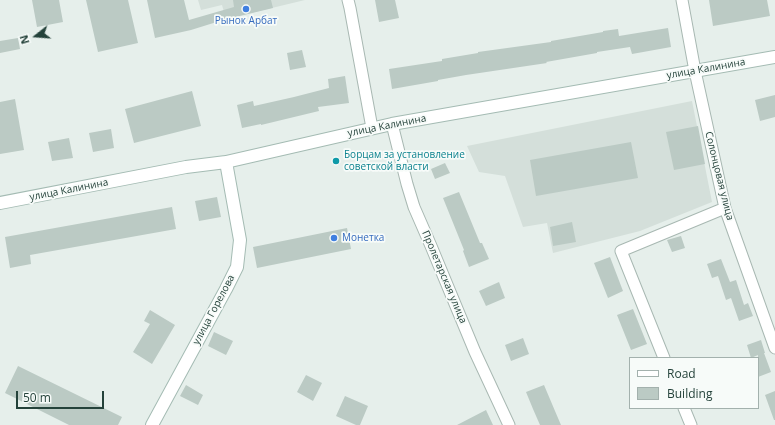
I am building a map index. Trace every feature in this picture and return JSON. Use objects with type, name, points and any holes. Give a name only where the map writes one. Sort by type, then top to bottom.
[{"type":"street","points":[[348,0],[372,128]]},
{"type":"street","name":"Солонцовая улица","points":[[682,0],[695,71],[725,208],[775,348]]},
{"type":"street","name":"улица Калинина","points":[[0,203],[186,167],[226,162],[392,124],[775,57]]},
{"type":"street","name":"Пролетарская улица","points":[[392,124],[414,207],[475,352],[509,425]]},
{"type":"street","name":"улица Горелова","points":[[152,425],[237,268],[240,240],[226,162]]},
{"type":"street","points":[[664,357],[621,251],[725,208]]},
{"type":"street","points":[[684,409],[691,425]]},
{"type":"shaded area","name":"Рынок Арбат","points":[[198,0],[305,0],[226,19],[222,5],[201,10]]},
{"type":"shaded area","points":[[692,101],[712,202],[640,231],[553,253],[547,223],[523,227],[505,176],[479,172],[467,146]]},
{"type":"building","points":[[32,0],[59,0],[63,22],[37,27]]},
{"type":"building","points":[[86,0],[128,0],[138,43],[98,52]]},
{"type":"building","points":[[147,0],[184,0],[189,20],[234,7],[233,0],[271,0],[273,8],[155,38]]},
{"type":"building","points":[[375,0],[395,0],[399,18],[379,22]]},
{"type":"building","points":[[709,0],[767,0],[770,16],[713,26]]},
{"type":"building","points":[[668,28],[671,47],[632,54],[630,47],[546,62],[547,63],[466,75],[392,89],[389,69],[442,61],[442,59],[478,52],[551,42],[603,31],[618,29],[619,36]]},
{"type":"building","points":[[18,38],[20,49],[0,53],[0,41]]},
{"type":"building","points":[[302,50],[306,67],[290,70],[287,53]]},
{"type":"building","points":[[345,76],[349,103],[318,107],[319,111],[242,128],[237,105],[253,101],[254,106],[329,88],[328,79]]},
{"type":"building","points":[[192,91],[201,126],[134,143],[125,109]]},
{"type":"building","points":[[775,95],[775,117],[760,121],[755,100]]},
{"type":"building","points":[[15,99],[24,150],[0,154],[0,102]]},
{"type":"building","points":[[698,126],[705,164],[674,170],[666,132]]},
{"type":"building","points":[[111,129],[114,148],[93,152],[89,133]]},
{"type":"building","points":[[69,138],[73,158],[52,161],[48,142]]},
{"type":"building","points":[[631,142],[638,178],[536,196],[530,160]]},
{"type":"building","points":[[445,163],[450,173],[435,179],[431,169]]},
{"type":"building","points":[[459,192],[480,243],[482,243],[489,259],[469,267],[463,251],[464,250],[443,198]]},
{"type":"building","points":[[217,197],[221,217],[199,221],[195,201]]},
{"type":"building","points":[[172,207],[176,229],[30,255],[31,264],[10,268],[5,237]]},
{"type":"building","points":[[572,222],[576,242],[553,246],[550,227]]},
{"type":"building","points":[[347,228],[351,249],[257,268],[253,247]]},
{"type":"building","points":[[681,236],[685,248],[672,252],[667,240]]},
{"type":"building","points":[[610,257],[623,291],[608,298],[594,263]]},
{"type":"building","points":[[721,259],[730,282],[736,280],[744,305],[748,303],[753,316],[739,321],[731,298],[726,300],[718,276],[712,278],[707,264]]},
{"type":"building","points":[[499,282],[505,298],[486,306],[479,291]]},
{"type":"building","points":[[633,309],[647,344],[631,350],[617,315]]},
{"type":"building","points":[[150,310],[175,325],[152,364],[133,352],[150,324],[144,321]]},
{"type":"building","points":[[214,332],[233,341],[226,355],[208,346]]},
{"type":"building","points":[[523,338],[529,354],[511,361],[505,345]]},
{"type":"building","points":[[761,340],[771,372],[759,377],[759,357],[758,355],[751,357],[747,345]]},
{"type":"building","points":[[18,366],[122,417],[118,425],[69,425],[5,393]]},
{"type":"building","points":[[306,375],[322,383],[313,401],[297,392]]},
{"type":"building","points":[[186,385],[203,395],[198,405],[180,396]]},
{"type":"building","points":[[544,385],[561,425],[540,425],[533,409],[526,392]]},
{"type":"building","points":[[775,391],[775,420],[774,420],[765,395]]},
{"type":"building","points":[[345,396],[368,406],[360,425],[356,425],[336,416]]},
{"type":"building","points":[[486,410],[493,425],[457,425]]},
{"type":"place","name":"Рынок Арбат","points":[[246,9]]},
{"type":"place","name":"Борцам за установление советской власти","points":[[336,161]]},
{"type":"place","name":"Монетка","points":[[334,238]]}]
